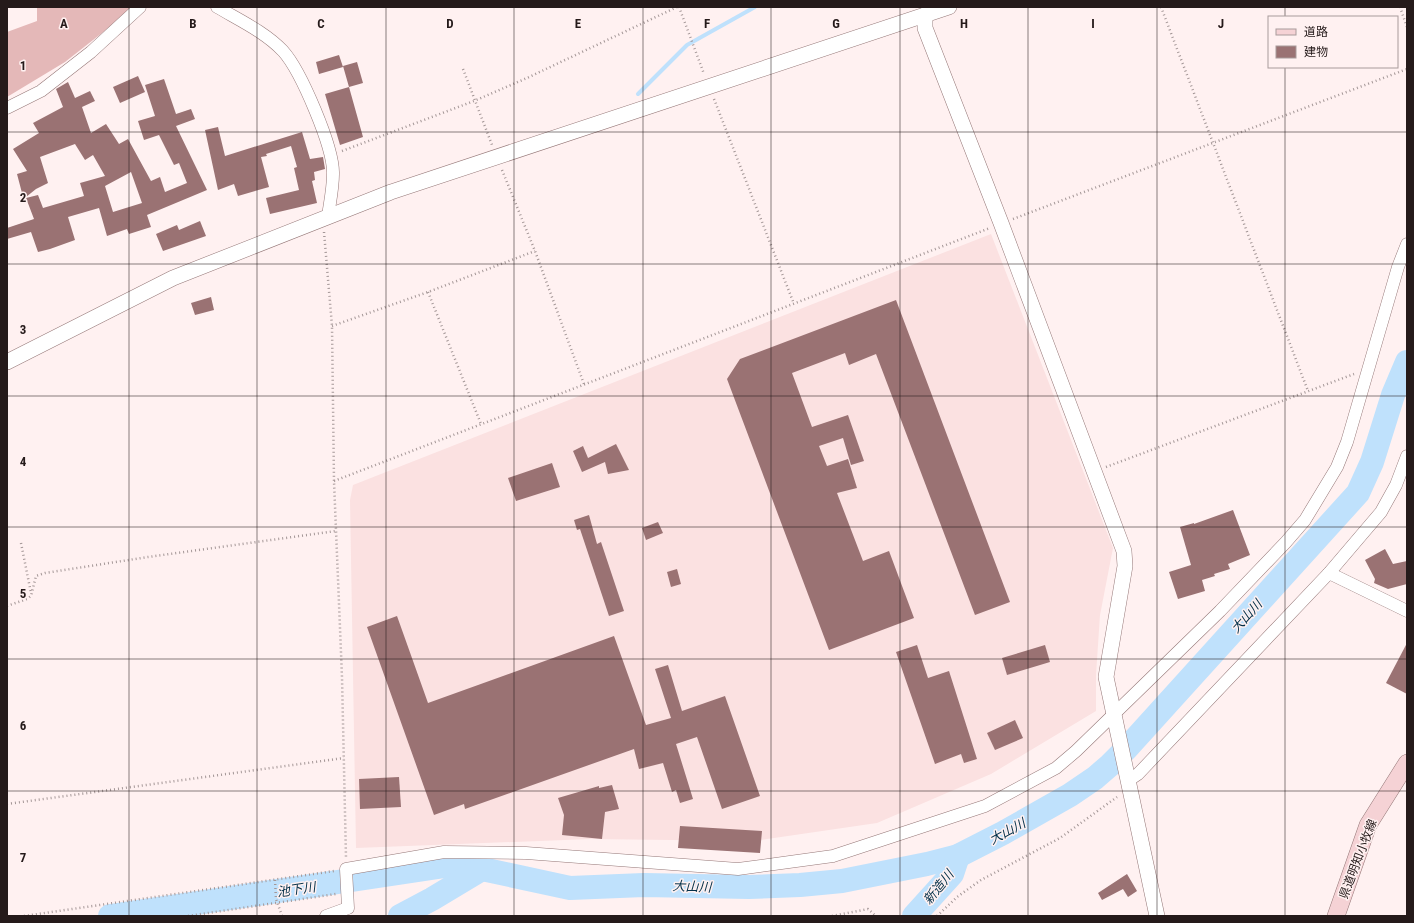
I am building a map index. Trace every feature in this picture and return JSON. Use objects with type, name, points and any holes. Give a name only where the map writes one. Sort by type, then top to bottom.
[{"type":"main road","name":"県道明知小牧線","points":[[1336,916],[1368,825],[1407,763]]},
{"type":"street","points":[[7,108],[41,91],[91,52],[140,7]]},
{"type":"street","points":[[217,7],[264,36],[282,50],[293,64],[301,78],[332,155],[334,174],[328,216]]},
{"type":"street","points":[[7,362],[172,278],[391,192],[950,7]]},
{"type":"street","points":[[925,15],[926,28],[1002,223],[1124,551],[1125,566],[1106,678],[1157,916]]},
{"type":"street","points":[[326,916],[348,908],[346,869],[444,852],[526,853],[738,869],[833,856],[985,806],[1056,768],[1220,611],[1305,520],[1337,467],[1347,442],[1398,267],[1407,244]]},
{"type":"street","points":[[1129,784],[1329,574],[1381,512],[1396,485],[1407,456]]},
{"type":"street","points":[[1329,574],[1407,611]]},
{"type":"path","points":[[332,155],[474,101],[527,78],[678,7],[794,304]]},
{"type":"path","points":[[1161,7],[1212,144],[1308,392]]},
{"type":"path","points":[[1400,7],[1407,27]]},
{"type":"path","points":[[334,481],[1002,223],[1407,69]]},
{"type":"path","points":[[463,70],[584,384]]},
{"type":"path","points":[[24,916],[275,881],[346,869],[344,758],[334,481],[332,326],[324,229],[328,216]]},
{"type":"path","points":[[332,326],[428,292],[534,251]]},
{"type":"path","points":[[428,292],[481,424]]},
{"type":"path","points":[[1094,471],[1354,374],[1367,358],[1372,355]]},
{"type":"path","points":[[7,606],[27,600],[32,594],[35,579],[39,574],[148,557],[336,531]]},
{"type":"path","points":[[21,543],[32,594]]},
{"type":"path","points":[[7,804],[344,758]]},
{"type":"path","points":[[937,916],[957,897],[981,880],[1060,838],[1129,784]]},
{"type":"path","points":[[275,881],[276,899],[282,916]]},
{"type":"path","points":[[188,916],[347,893]]},
{"type":"path","points":[[832,916],[868,909],[876,916]]},
{"type":"shaded area","points":[[37,7],[135,7],[65,62],[7,97],[7,32],[37,21]]},
{"type":"shaded area","points":[[991,234],[1113,548],[1100,615],[1096,675],[1096,711],[991,774],[877,823],[753,841],[590,839],[356,848],[350,500],[353,485]]},
{"type":"building","points":[[339,55],[343,67],[319,74],[316,62]]},
{"type":"building","points":[[357,62],[363,83],[349,87],[343,66]]},
{"type":"building","points":[[138,76],[145,92],[120,103],[113,87]]},
{"type":"building","points":[[164,79],[176,114],[191,109],[195,119],[176,126],[207,190],[147,215],[151,227],[129,234],[127,229],[107,236],[99,208],[68,217],[75,240],[50,249],[38,252],[31,232],[7,239],[7,228],[34,219],[26,198],[38,195],[43,208],[84,196],[80,183],[105,176],[93,155],[85,160],[75,144],[40,157],[48,183],[36,189],[26,197],[24,193],[22,193],[17,174],[27,171],[13,149],[39,133],[33,123],[63,107],[56,89],[68,82],[75,98],[90,91],[95,101],[82,107],[91,133],[106,124],[119,144],[128,139],[151,181],[160,177],[165,192],[187,183],[179,163],[174,165],[159,135],[144,140],[138,121],[155,116],[145,85]],"holes":[[[131,172],[142,203],[113,212],[105,186]]]},
{"type":"building","points":[[349,87],[363,137],[340,145],[325,94]]},
{"type":"building","points":[[218,127],[225,156],[302,132],[310,159],[323,157],[325,169],[314,172],[315,180],[312,181],[317,203],[270,214],[266,198],[299,190],[294,168],[297,167],[291,146],[261,157],[269,187],[238,196],[234,184],[218,190],[205,130]]},
{"type":"building","points":[[200,221],[206,236],[163,251],[156,234],[177,225],[179,230]]},
{"type":"building","points":[[211,297],[214,310],[195,315],[191,303]]},
{"type":"building","points":[[896,300],[1010,602],[975,615],[876,354],[849,365],[845,353],[792,373],[812,427],[848,415],[864,461],[851,465],[843,438],[819,446],[827,466],[848,459],[857,488],[837,493],[863,561],[889,551],[914,618],[829,650],[727,379],[740,359]]},
{"type":"building","points":[[616,444],[629,470],[608,474],[605,462],[582,472],[573,451],[583,446],[588,458]]},
{"type":"building","points":[[552,463],[560,487],[516,501],[508,478]]},
{"type":"building","points":[[1233,510],[1250,555],[1228,564],[1230,569],[1202,580],[1205,591],[1178,599],[1169,572],[1191,565],[1180,527],[1194,524]]},
{"type":"building","points":[[589,515],[597,544],[601,542],[624,611],[609,616],[580,529],[577,530],[574,520]]},
{"type":"building","points":[[658,522],[663,533],[646,540],[642,528]]},
{"type":"building","points":[[1385,549],[1393,564],[1407,561],[1407,584],[1388,589],[1374,583],[1375,579],[1365,560]]},
{"type":"building","points":[[677,569],[681,584],[671,587],[667,572]]},
{"type":"building","points":[[397,616],[428,703],[614,636],[646,725],[671,718],[655,669],[668,665],[682,711],[725,696],[760,796],[722,809],[697,737],[676,744],[693,799],[680,803],[676,790],[672,792],[663,763],[639,769],[634,749],[465,809],[464,804],[434,815],[367,627]]},
{"type":"building","points":[[1407,643],[1407,694],[1386,683]]},
{"type":"building","points":[[917,645],[928,678],[949,671],[977,759],[964,763],[961,754],[935,764],[896,652]]},
{"type":"building","points":[[1045,645],[1050,662],[1007,675],[1002,658]]},
{"type":"building","points":[[1015,720],[1023,738],[995,750],[987,733]]},
{"type":"building","points":[[399,777],[401,807],[360,809],[359,779]]},
{"type":"building","points":[[612,785],[619,809],[605,812],[602,839],[562,835],[564,815],[558,798],[599,786],[599,788]]},
{"type":"building","points":[[680,826],[762,831],[760,853],[678,848]]},
{"type":"building","points":[[1127,874],[1137,891],[1128,897],[1123,889],[1102,900],[1098,893]]},
{"type":"waterway","points":[[638,94],[687,45],[755,7]]},
{"type":"waterway","name":"大山川","points":[[110,916],[445,866],[482,869],[570,888],[644,885],[749,887],[800,885],[842,881],[927,864],[958,856],[1003,833],[1070,795],[1095,778],[1127,748],[1358,493],[1372,462],[1393,395],[1407,362]]},
{"type":"waterway","name":"新造川","points":[[914,916],[952,874],[958,856]]},
{"type":"waterway","name":"大山川","points":[[400,916],[482,869]]},
{"type":"water label","name":"池下川","points":[[296,889]]}]
